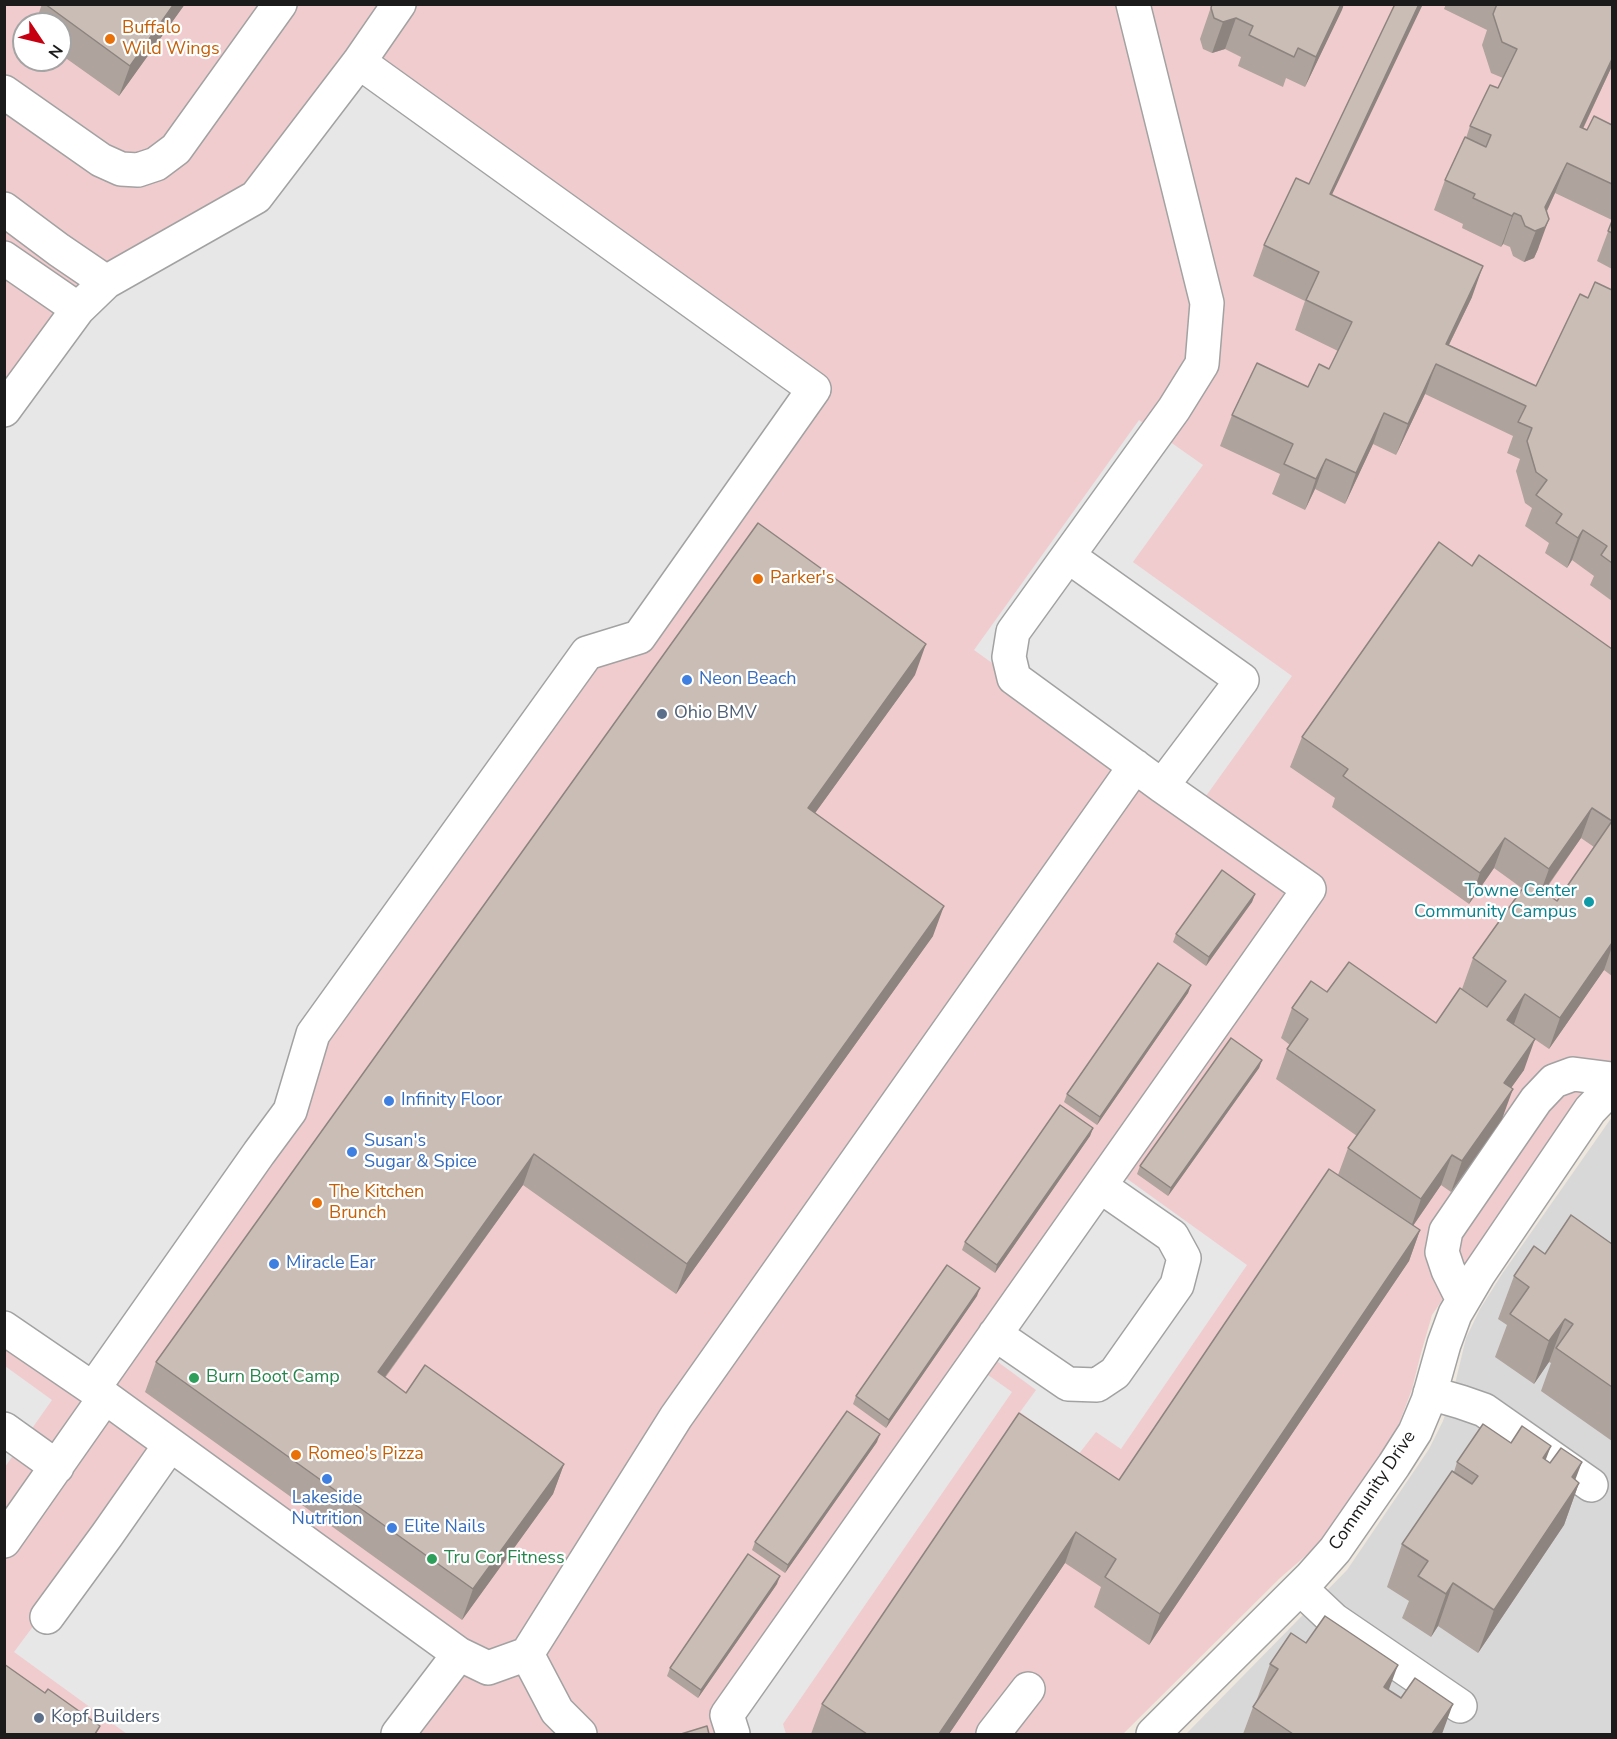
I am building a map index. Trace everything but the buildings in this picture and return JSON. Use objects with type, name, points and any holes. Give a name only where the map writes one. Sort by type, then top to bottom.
[{"type":"street","points":[[4,92],[101,160],[121,169],[138,170],[156,164],[176,149],[280,4]]},
{"type":"street","points":[[4,410],[78,309],[106,282],[256,197],[359,62],[399,4]]},
{"type":"street","points":[[733,1734],[727,1715],[1309,889],[1014,678],[1009,657],[1013,632],[1174,409],[1202,364],[1207,303],[1133,4]]},
{"type":"street","points":[[4,1540],[57,1467],[99,1393],[259,1153],[290,1111],[313,1034],[587,654],[639,637],[814,389],[359,62]]},
{"type":"street","points":[[4,209],[106,282]]},
{"type":"street","points":[[4,258],[78,309]]},
{"type":"street","points":[[1068,556],[1242,680],[1162,786]]},
{"type":"street","points":[[4,1328],[99,1393],[459,1654],[488,1668],[527,1654],[676,1417],[1135,766]]},
{"type":"street","points":[[1463,1300],[1442,1252],[1446,1231],[1536,1100],[1554,1081],[1573,1074],[1612,1079]]},
{"type":"street","name":"Community Drive","points":[[1153,1734],[1300,1588],[1335,1550],[1415,1432],[1430,1393],[1444,1344],[1463,1300],[1590,1110],[1612,1087]]},
{"type":"street","points":[[995,1334],[1068,1384],[1097,1385],[1115,1373],[1122,1364],[1177,1285],[1184,1258],[1172,1236],[1100,1186]]},
{"type":"street","points":[[1430,1393],[1484,1410],[1591,1485]]},
{"type":"street","points":[[4,1430],[57,1467]]},
{"type":"street","points":[[47,1617],[108,1535],[170,1445]]},
{"type":"street","points":[[1300,1588],[1334,1620],[1460,1706]]},
{"type":"street","points":[[398,1734],[459,1654]]},
{"type":"street","points":[[527,1654],[557,1711],[580,1734]]},
{"type":"street","points":[[993,1734],[1028,1689]]},
{"type":"shaded area","points":[[5,5],[1612,5],[1612,1061],[1578,1100],[1432,1315],[1412,1389],[1399,1424],[1348,1504],[1318,1545],[1280,1578],[1123,1734],[5,1734]]},
{"type":"shaded area","points":[[359,62],[814,389],[639,637],[587,654],[313,1034],[290,1111],[93,1389],[5,1328],[5,410],[78,309],[256,197]]},
{"type":"shaded area","points":[[1139,420],[1203,465],[1133,562],[1292,676],[1196,810],[974,650]]},
{"type":"shaded area","points":[[1612,1117],[1612,1734],[1186,1734],[1347,1570],[1429,1449],[1443,1421],[1466,1338],[1480,1309]]},
{"type":"shaded area","points":[[1112,1168],[1247,1265],[1121,1449],[1096,1432],[1078,1455],[1020,1412],[1036,1390],[983,1351]]},
{"type":"shaded area","points":[[974,1365],[1012,1392],[783,1724],[786,1734],[733,1734]]},
{"type":"shaded area","points":[[5,1366],[52,1400],[5,1467]]},
{"type":"shaded area","points":[[170,1448],[455,1656],[406,1734],[127,1734],[14,1652],[100,1536]]},
{"type":"place","name":"Buffalo Wild Wings","points":[[110,39]]},
{"type":"place","name":"Parker's","points":[[758,579]]},
{"type":"place","name":"Neon Beach","points":[[687,680]]},
{"type":"place","name":"Ohio BMV","points":[[662,714]]},
{"type":"place","name":"Towne Center Community Campus","points":[[1589,902]]},
{"type":"place","name":"Infinity Floor","points":[[389,1101]]},
{"type":"place","name":"Susan's Sugar & Spice","points":[[352,1152]]},
{"type":"place","name":"The Kitchen Brunch","points":[[317,1203]]},
{"type":"place","name":"Miracle Ear","points":[[274,1264]]},
{"type":"place","name":"Burn Boot Camp","points":[[194,1378]]},
{"type":"place","name":"Romeo's Pizza","points":[[296,1455]]},
{"type":"place","name":"Lakeside Nutrition","points":[[327,1479]]},
{"type":"place","name":"Elite Nails","points":[[392,1528]]},
{"type":"place","name":"Tru Cor Fitness","points":[[432,1559]]},
{"type":"place","name":"Kopf Builders","points":[[39,1718]]}]
